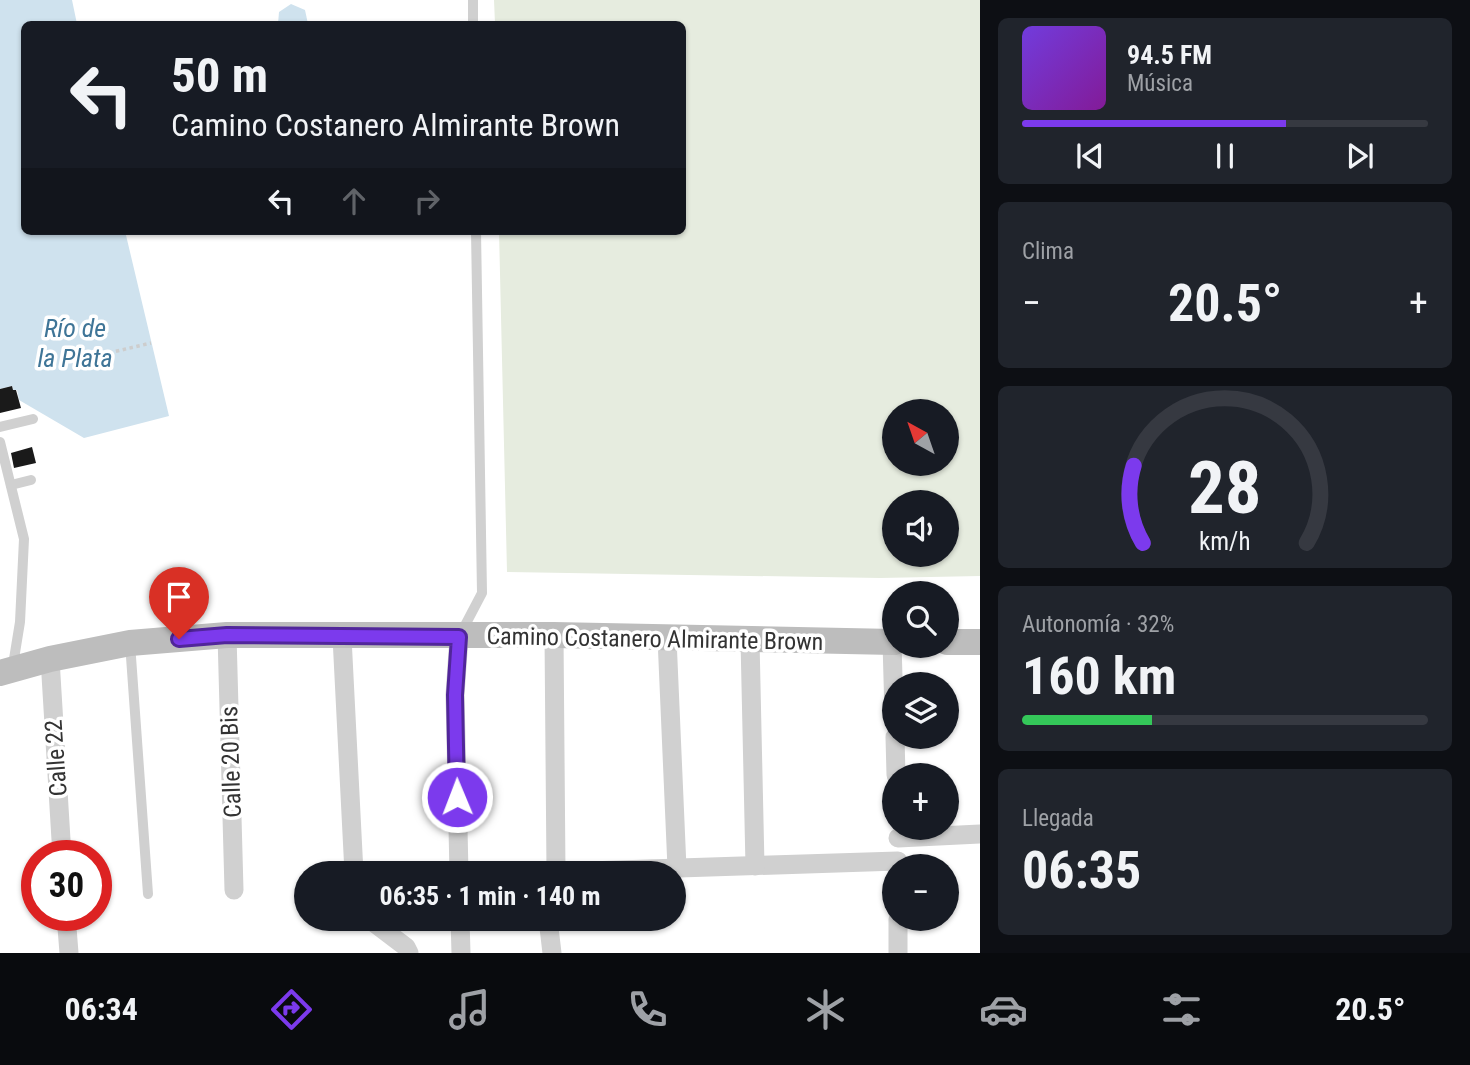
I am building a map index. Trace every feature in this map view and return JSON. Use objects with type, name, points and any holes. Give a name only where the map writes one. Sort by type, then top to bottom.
[{"type":"main road","name":"Camino Costanero Almirante Brown","points":[[6,671],[130,643],[227,635],[554,635],[882,642]]},
{"type":"main road","points":[[959,642],[980,642]]},
{"type":"street","name":"Calle 20 Bis","points":[[227,635],[234,890]]},
{"type":"street","points":[[554,635],[556,861]]},
{"type":"street","points":[[342,636],[353,861]]},
{"type":"street","points":[[459,637],[455,695],[459,861]]},
{"type":"street","points":[[667,639],[677,861]]},
{"type":"street","points":[[750,640],[755,866]]},
{"type":"street","name":"Calle 22","points":[[50,659],[61,840]]},
{"type":"street","points":[[959,834],[980,834]]},
{"type":"street","points":[[686,868],[882,864]]},
{"type":"street","points":[[67,931],[69,953]]},
{"type":"street","points":[[384,931],[409,953]]},
{"type":"street","points":[[460,931],[461,953]]},
{"type":"street","points":[[549,931],[552,953]]},
{"type":"street","points":[[898,931],[898,953]]},
{"type":"lane","points":[[473,0],[473,21]]},
{"type":"lane","points":[[459,637],[482,593],[476,235]]},
{"type":"lane","points":[[0,427],[33,419]]},
{"type":"lane","points":[[0,442],[24,539],[20,622],[6,671]]},
{"type":"lane","points":[[11,485],[31,480]]},
{"type":"lane","points":[[130,643],[148,894]]},
{"type":"path","points":[[75,361],[151,343]]},
{"type":"shaded area","points":[[494,0],[980,0],[980,576],[880,578],[507,572],[499,235],[686,235],[686,21],[495,21]]},
{"type":"water","name":"Río de la Plata","points":[[0,0],[72,0],[76,21],[21,21],[21,235],[126,235],[169,416],[84,438],[19,400],[17,390],[13,390],[12,386],[0,389]]},
{"type":"water","points":[[291,4],[305,10],[307,21],[278,21],[279,12]]},
{"type":"building","points":[[12,386],[13,390],[16,390],[21,408],[0,413],[0,389]]},
{"type":"building","points":[[32,447],[36,463],[14,468],[11,453]]},
{"type":"route","points":[[179,639],[227,635],[459,637],[455,695],[457,797]]}]
